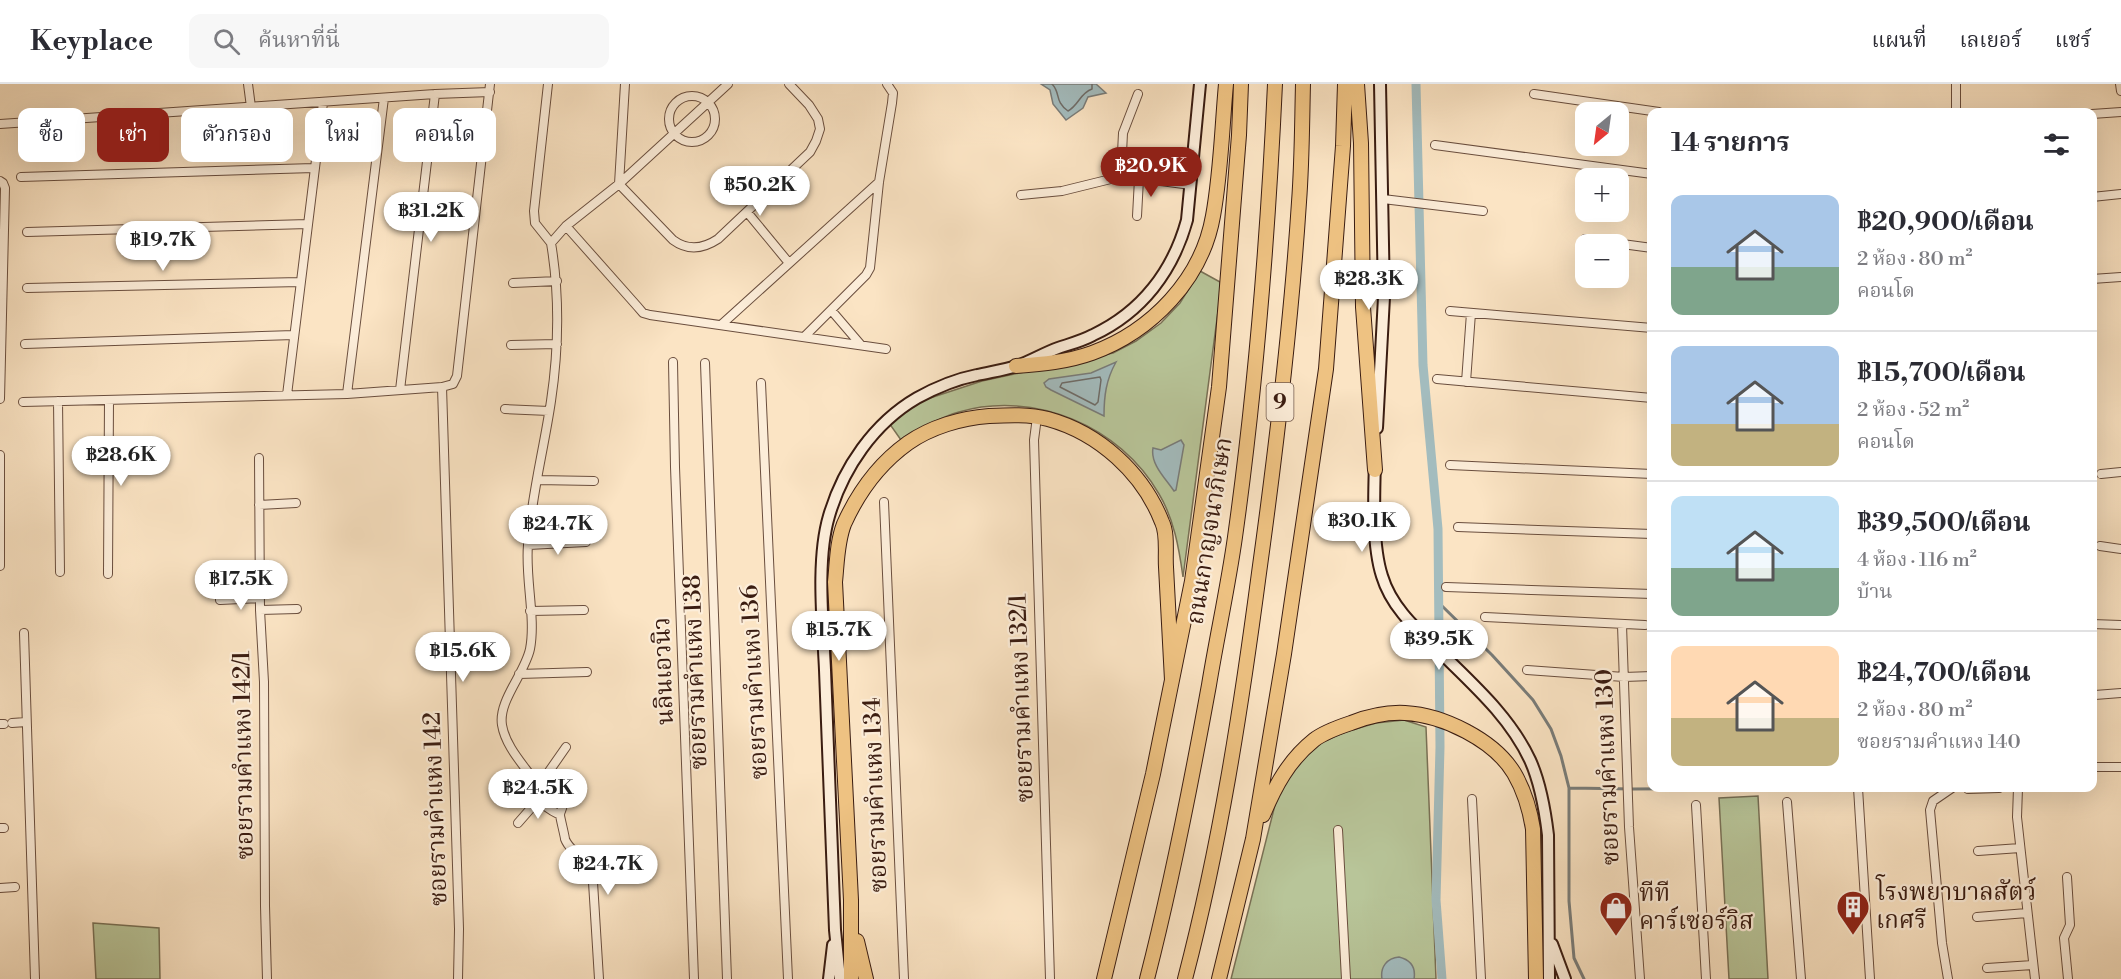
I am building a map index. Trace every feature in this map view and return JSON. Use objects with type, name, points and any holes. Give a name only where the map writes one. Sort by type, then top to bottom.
[{"type":"highway","points":[[1016,366],[1060,362],[1102,348],[1143,326],[1181,290],[1203,251],[1213,216],[1226,84]]},
{"type":"highway","points":[[1104,979],[1172,680],[1192,581],[1219,387],[1241,84]]},
{"type":"highway","name":"ถนนกาญจนาภิเษก","points":[[1147,979],[1194,775],[1234,540],[1248,439],[1265,255],[1275,84]]},
{"type":"highway","name":"9","points":[[1185,979],[1199,923],[1240,718],[1283,377],[1299,202],[1304,84]]},
{"type":"highway","points":[[1219,979],[1253,839],[1284,654],[1326,369],[1343,146],[1345,84]]},
{"type":"highway","points":[[1357,84],[1361,143],[1363,307],[1375,470]]},
{"type":"highway","points":[[851,979],[851,900],[835,582],[837,552],[843,526],[854,504],[870,480],[890,457],[910,442],[939,427],[971,417],[1013,414],[1049,419],[1079,432],[1124,463],[1150,496],[1164,524],[1172,680]]},
{"type":"highway","points":[[1253,839],[1284,772],[1316,738],[1370,716],[1406,713],[1447,722],[1468,732],[1506,763],[1514,773],[1529,808],[1533,829],[1536,979]]},
{"type":"highway","points":[[851,900],[859,954],[866,979]]},
{"type":"highway","points":[[1526,979],[1535,950]]},
{"type":"main road","points":[[840,979],[835,930],[822,584],[828,518],[847,472],[860,452],[891,416],[918,398],[973,375],[1016,366],[1092,336],[1111,326],[1137,307],[1153,290],[1171,262],[1187,220],[1200,84]]},
{"type":"main road","points":[[1380,84],[1384,297],[1375,470],[1376,546],[1382,576],[1392,600],[1406,619],[1491,703],[1514,733],[1529,759],[1545,814],[1548,835],[1549,979]]},
{"type":"main road","points":[[1548,929],[1565,979]]},
{"type":"main road","points":[[829,979],[835,930]]},
{"type":"street","points":[[248,84],[251,107]]},
{"type":"street","points":[[548,84],[534,211],[535,223],[551,243],[557,281],[557,344],[528,545],[530,650],[503,710],[501,723],[505,738],[531,776],[529,785],[539,799],[560,815],[564,826],[564,837],[568,845],[592,866],[599,979]]},
{"type":"street","points":[[625,84],[620,184],[673,240],[693,248],[706,247],[718,239],[810,153],[820,129],[818,119],[809,105],[789,84]]},
{"type":"street","points":[[551,243],[566,226],[620,184],[728,84]]},
{"type":"street","points":[[804,337],[866,275],[870,268],[879,182],[893,93],[887,84]]},
{"type":"street","points":[[1956,84],[1956,108]]},
{"type":"street","points":[[2120,84],[2121,91]]},
{"type":"street","points":[[0,124],[322,103],[490,88],[458,376],[453,384],[442,387],[347,394],[23,402]]},
{"type":"street","points":[[400,390],[435,94]]},
{"type":"street","points":[[1124,176],[1123,134],[1138,94]]},
{"type":"street","points":[[1534,94],[1647,110]]},
{"type":"street","points":[[693,96],[707,103],[715,116],[716,124],[706,139],[692,143],[685,140],[676,132],[669,118],[677,102],[693,96]]},
{"type":"street","points":[[347,394],[384,98]]},
{"type":"street","points":[[287,395],[322,103]]},
{"type":"street","points":[[2097,114],[2121,112]]},
{"type":"street","points":[[1435,145],[1647,173]]},
{"type":"street","points":[[21,177],[314,168]]},
{"type":"street","points":[[1021,195],[1062,191],[1124,176],[1191,185]]},
{"type":"street","points":[[1137,216],[1139,179]]},
{"type":"street","points":[[0,181],[5,188],[0,399]]},
{"type":"street","points":[[721,325],[879,182]]},
{"type":"street","points":[[2097,196],[2121,194]]},
{"type":"street","points":[[1383,199],[1483,211]]},
{"type":"street","points":[[747,212],[789,263]]},
{"type":"street","points":[[27,232],[308,224]]},
{"type":"street","points":[[566,226],[643,313],[886,349]]},
{"type":"street","points":[[1629,245],[1647,247]]},
{"type":"street","points":[[2097,279],[2121,277]]},
{"type":"street","points":[[513,283],[557,281]]},
{"type":"street","points":[[27,288],[300,282]]},
{"type":"street","points":[[831,310],[861,345]]},
{"type":"street","points":[[1450,311],[1647,328]]},
{"type":"street","points":[[1466,382],[1471,313]]},
{"type":"street","points":[[25,344],[294,335]]},
{"type":"street","points":[[511,345],[557,344]]},
{"type":"street","name":"นลินเอวนิว","points":[[673,362],[694,979]]},
{"type":"street","name":"ซอยรามคำแหง 138","points":[[705,363],[727,979]]},
{"type":"street","points":[[1437,379],[1647,398]]},
{"type":"street","name":"ซอยรามคำแหง 136","points":[[761,383],[788,979]]},
{"type":"street","name":"ซอยรามคำแหง 142","points":[[442,387],[460,945],[458,979]]},
{"type":"street","points":[[108,574],[109,399]]},
{"type":"street","points":[[58,401],[60,572]]},
{"type":"street","points":[[505,409],[549,411]]},
{"type":"street","name":"ซอยรามคำแหง 132/1","points":[[1037,417],[1034,440],[1050,979]]},
{"type":"street","points":[[0,455],[0,566]]},
{"type":"street","name":"ซอยรามคำแหง 142/1","points":[[258,458],[260,610],[264,682],[267,979]]},
{"type":"street","points":[[1450,465],[1647,474]]},
{"type":"street","points":[[2101,474],[2121,472]]},
{"type":"street","points":[[537,480],[594,481]]},
{"type":"street","name":"ซอยรามคำแหง 134","points":[[884,502],[903,979]]},
{"type":"street","points":[[259,505],[296,503]]},
{"type":"street","points":[[1458,526],[1647,534]]},
{"type":"street","points":[[528,545],[586,542]]},
{"type":"street","points":[[2100,546],[2121,549]]},
{"type":"street","points":[[1446,587],[1647,594]]},
{"type":"street","points":[[220,600],[260,598]]},
{"type":"street","points":[[260,610],[297,609]]},
{"type":"street","points":[[530,611],[584,610]]},
{"type":"street","points":[[1485,617],[1645,625]]},
{"type":"street","name":"ซอยรามคำแหง 130","points":[[1622,624],[1629,827],[1640,979]]},
{"type":"street","points":[[2097,624],[2121,626]]},
{"type":"street","points":[[24,633],[35,979]]},
{"type":"street","points":[[1527,670],[1624,677],[1647,676]]},
{"type":"street","points":[[519,674],[587,672]]},
{"type":"street","points":[[2097,695],[2121,693]]},
{"type":"street","points":[[5,723],[26,722]]},
{"type":"street","points":[[543,780],[566,747]]},
{"type":"street","points":[[2097,767],[2121,767]]},
{"type":"street","points":[[531,776],[543,780],[562,798],[560,815]]},
{"type":"street","points":[[1858,792],[1870,979]]},
{"type":"street","points":[[1946,792],[1933,801],[1930,810],[1942,943],[1948,979]]},
{"type":"street","points":[[2018,792],[2017,817],[2035,979]]},
{"type":"street","points":[[518,823],[539,799]]},
{"type":"street","points":[[1472,799],[1481,979]]},
{"type":"street","points":[[1787,802],[1801,979]]},
{"type":"street","points":[[1696,805],[1706,979]]},
{"type":"street","points":[[1338,830],[1346,979]]},
{"type":"street","points":[[1978,850],[2020,848]]},
{"type":"street","points":[[2067,877],[2070,925],[2064,938],[2068,979]]},
{"type":"street","points":[[0,888],[15,887]]},
{"type":"street","points":[[1977,917],[2027,913]]},
{"type":"street","points":[[1986,968],[2033,964]]},
{"type":"green space","points":[[1200,271],[1220,282],[1220,296],[1183,577],[1172,524],[1159,494],[1142,470],[1122,449],[1098,432],[1072,419],[1045,410],[1016,406],[988,406],[959,412],[936,421],[901,440],[889,423],[921,401],[982,381],[1113,353],[1136,341],[1161,323],[1180,303]]},
{"type":"green space","points":[[1404,720],[1426,727],[1436,979],[1231,979],[1277,797],[1296,766],[1320,743],[1345,732],[1376,723]]},
{"type":"green space","points":[[1758,796],[1768,979],[1729,979],[1719,798]]},
{"type":"green space","points":[[93,923],[159,928],[160,979],[96,979]]},
{"type":"water","points":[[1041,84],[1096,84],[1106,93],[1088,97],[1083,108],[1066,120],[1053,104],[1050,90]]},
{"type":"water","points":[[1116,362],[1106,388],[1104,416],[1051,390],[1044,383],[1049,379],[1091,373]]},
{"type":"water","points":[[1181,440],[1184,445],[1174,491],[1156,465],[1153,448],[1161,450]]},
{"type":"water","points":[[1399,957],[1412,965],[1414,979],[1382,979],[1385,964]]},
{"type":"waterway","points":[[1416,84],[1423,365],[1438,529],[1440,747],[1436,900],[1442,979]]},
{"type":"waterway","points":[[1439,603],[1492,655],[1533,700],[1551,729],[1569,788],[1569,901],[1574,958],[1584,979]]},
{"type":"waterway","points":[[1570,788],[1647,789]]},
{"type":"place","name":"โรงพยาบาลสัตว์ เกศรี","points":[[1853,936]]},
{"type":"place","name":"ทีที คาร์เซอร์วิส","points":[[1616,937]]}]
